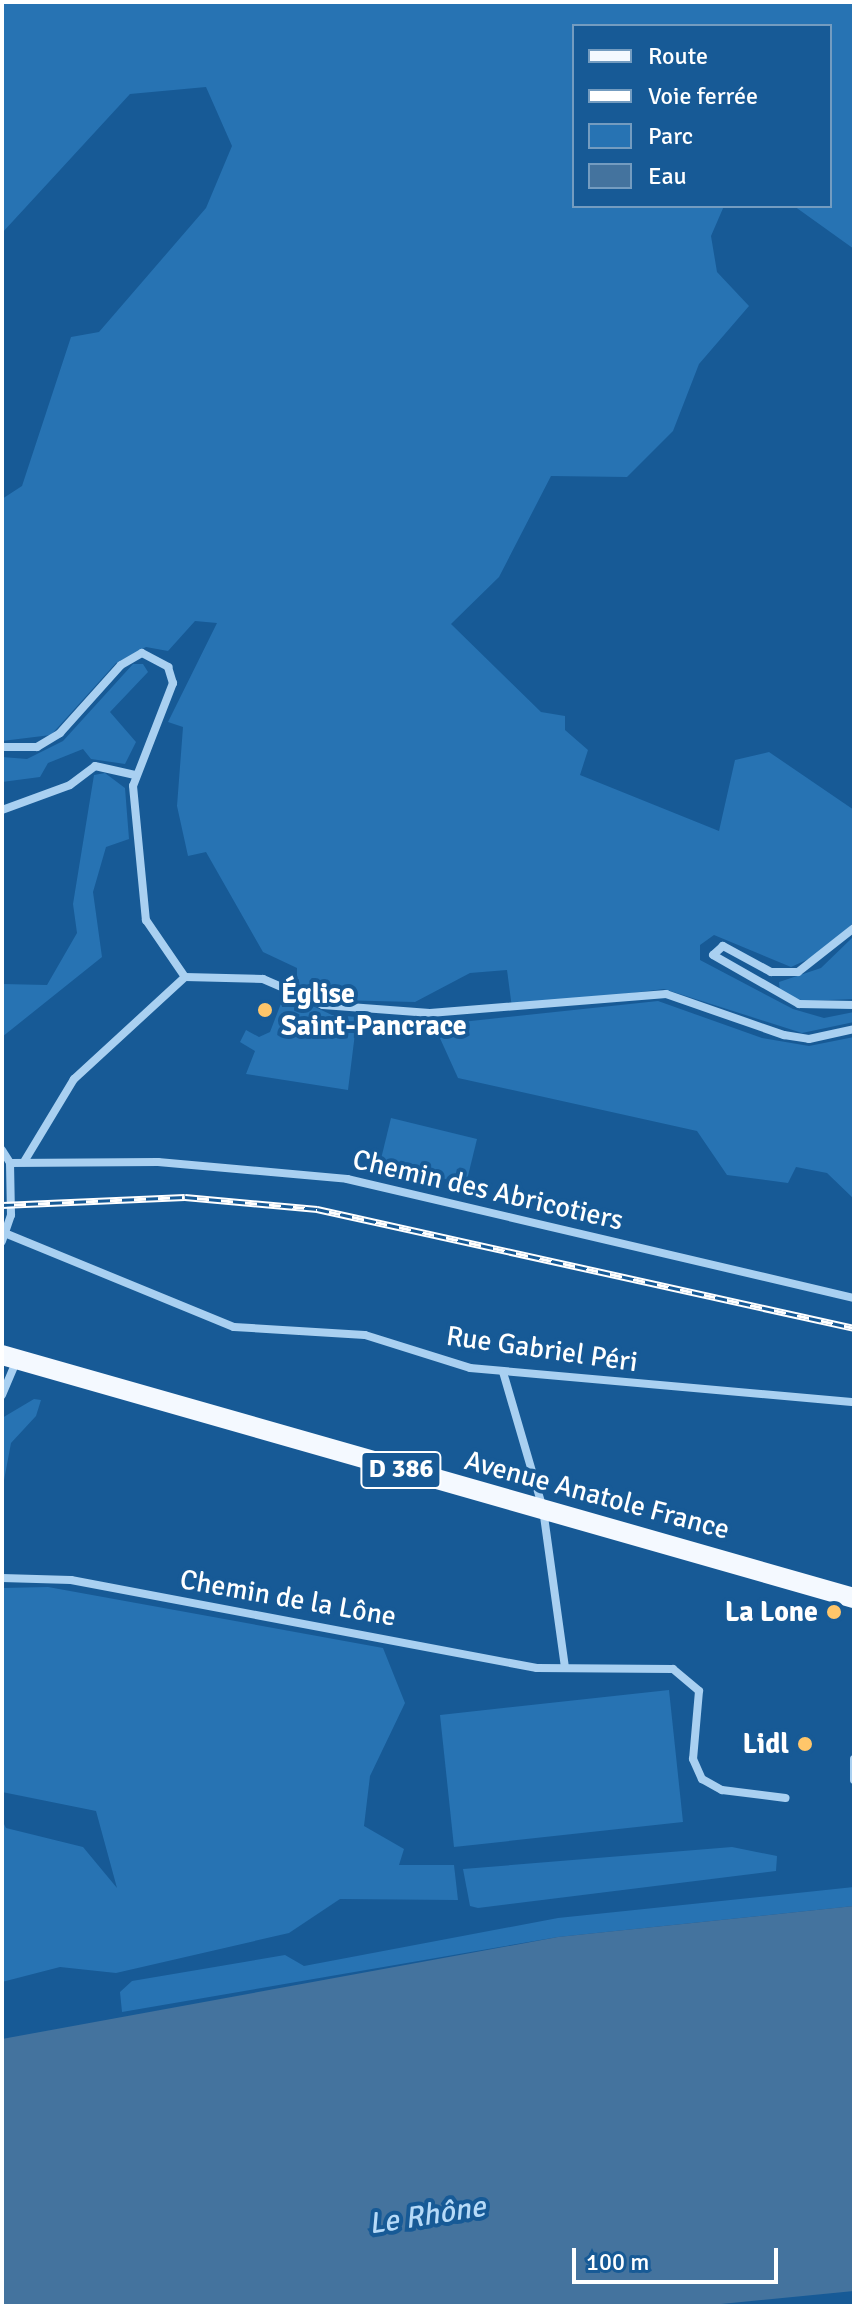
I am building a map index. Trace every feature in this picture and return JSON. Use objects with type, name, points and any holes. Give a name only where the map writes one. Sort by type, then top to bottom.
[{"type":"main road","name":"Avenue Anatole France","points":[[9,1358],[854,1598]]},
{"type":"street","points":[[2,747],[37,747],[60,733],[121,665],[142,653],[168,667],[173,683],[135,775],[146,920],[185,977]]},
{"type":"street","points":[[2,810],[70,785],[95,766],[135,775]]},
{"type":"street","points":[[854,928],[798,972],[771,972],[723,946],[713,955],[799,1004],[854,1005]]},
{"type":"street","points":[[24,1162],[74,1079],[185,977],[263,979],[353,1010],[486,1014],[666,994],[784,1035],[834,1037],[854,1029]]},
{"type":"street","points":[[2,1150],[10,1163],[11,1215],[4,1237]]},
{"type":"street","name":"Chemin des Abricotiers","points":[[10,1163],[158,1162],[347,1179],[854,1298]]},
{"type":"street","name":"Rue Gabriel Péri","points":[[4,1237],[234,1327],[365,1335],[503,1372],[854,1402]]},
{"type":"street","points":[[2,1395],[9,1358]]},
{"type":"street","points":[[503,1372],[543,1509],[565,1667]]},
{"type":"street","name":"Chemin de la Lône","points":[[2,1578],[71,1580],[537,1668],[685,1672],[699,1691],[693,1759],[702,1779],[722,1790],[786,1798]]},
{"type":"street","points":[[854,1759],[854,1780]]},
{"type":"green space","points":[[2,2],[854,2],[854,249],[797,208],[832,208],[832,24],[572,24],[572,208],[723,208],[711,236],[717,272],[749,306],[699,364],[673,431],[627,477],[551,476],[499,577],[451,624],[541,712],[565,716],[565,730],[588,750],[580,775],[719,831],[735,760],[769,752],[854,810],[854,922],[822,953],[791,967],[714,935],[700,945],[700,960],[793,1009],[824,1018],[854,1012],[854,1022],[802,1033],[664,989],[512,1008],[507,970],[470,973],[415,1002],[333,1000],[297,984],[297,968],[263,952],[206,852],[188,856],[177,806],[183,727],[168,722],[217,623],[195,621],[168,651],[146,647],[116,663],[51,735],[2,741],[2,499],[22,486],[71,337],[99,332],[206,208],[232,146],[206,87],[130,94],[2,233]]},
{"type":"green space","points":[[133,664],[143,664],[148,672],[110,712],[136,742],[125,764],[91,759],[83,749],[48,763],[40,777],[2,782],[2,757],[27,759],[63,741]]},
{"type":"green space","points":[[105,773],[125,788],[129,839],[106,847],[93,892],[102,957],[2,1037],[2,984],[47,985],[77,933],[73,904],[94,775]]},
{"type":"green space","points":[[854,936],[854,999],[803,1001],[780,992],[779,982],[821,968]]},
{"type":"green space","points":[[285,993],[332,1015],[357,1017],[348,1090],[246,1074],[255,1051],[240,1042],[246,1030],[259,1037],[270,1032]]},
{"type":"green space","points":[[658,1001],[762,1038],[809,1046],[854,1037],[854,1199],[827,1173],[796,1167],[788,1183],[727,1175],[697,1131],[458,1078],[434,1025]]},
{"type":"green space","points":[[391,1118],[477,1139],[466,1184],[380,1163]]},
{"type":"green space","points":[[34,1399],[41,1400],[36,1416],[11,1443],[2,1491],[2,1418]]},
{"type":"green space","points":[[48,1587],[383,1648],[405,1703],[370,1776],[364,1826],[404,1849],[399,1865],[454,1865],[458,1900],[340,1899],[289,1933],[116,1973],[60,1967],[2,1982],[2,1820],[6,1828],[83,1847],[117,1888],[96,1811],[2,1792],[2,1588]]},
{"type":"green space","points":[[669,1690],[683,1822],[454,1847],[440,1715]]},
{"type":"green space","points":[[732,1847],[777,1856],[776,1871],[478,1908],[470,1906],[463,1869]]},
{"type":"green space","points":[[854,1887],[854,1906],[558,1937],[122,2012],[120,1992],[132,1981],[285,1955],[304,1966],[558,1918]]},
{"type":"water","name":"Le Rhône","points":[[854,1906],[854,2291],[701,2306],[2,2306],[2,2039],[558,1937]]},
{"type":"railway","points":[[2,1205],[185,1197],[317,1209],[854,1328]]},
{"type":"place","name":"Église Saint-Pancrace","points":[[265,1010]]},
{"type":"place","name":"La Lone","points":[[834,1612]]},
{"type":"place","name":"Lidl","points":[[805,1744]]}]
